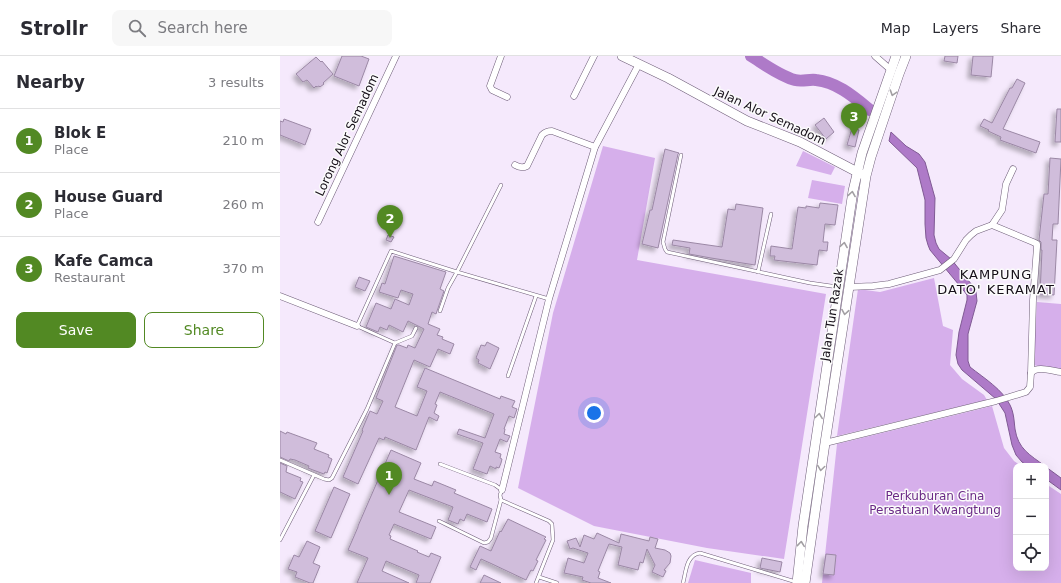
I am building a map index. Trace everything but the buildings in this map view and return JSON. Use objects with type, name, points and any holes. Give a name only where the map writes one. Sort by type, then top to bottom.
[{"type":"main road","name":"Jalan Alor Semadom","points":[[622,56],[668,78],[747,121],[800,142],[866,176]]},
{"type":"main road","name":"Jalan Tun Razak","points":[[800,583],[803,526],[853,191],[862,153],[896,56]]},
{"type":"main road","name":"Jalan Tun Razak","points":[[800,583],[825,443],[866,176],[871,157],[906,56]]},
{"type":"street","name":"Lorong Alor Semadom","points":[[318,222],[396,56]]},
{"type":"street","points":[[501,56],[490,86],[492,90],[507,97]]},
{"type":"street","points":[[574,96],[594,56]]},
{"type":"street","points":[[875,56],[891,70]]},
{"type":"street","points":[[502,490],[549,299],[595,147],[639,64]]},
{"type":"street","points":[[515,165],[520,168],[527,166],[542,136],[548,131],[552,131],[595,147]]},
{"type":"street","points":[[848,288],[889,284],[943,268],[954,259],[971,235],[976,231],[992,225],[1002,210],[1006,184],[1014,169]]},
{"type":"street","points":[[825,443],[996,401],[1026,392],[1028,390],[1031,373],[1033,300],[1038,247],[1037,244],[992,225]]},
{"type":"street","points":[[280,296],[357,326]]},
{"type":"street","points":[[1031,373],[1035,369],[1061,372]]},
{"type":"lane","points":[[681,155],[662,242],[667,252],[810,283],[838,287]]},
{"type":"lane","points":[[440,311],[448,288],[501,185]]},
{"type":"lane","points":[[758,272],[770,214]]},
{"type":"lane","points":[[395,343],[357,326],[391,251],[549,299]]},
{"type":"lane","points":[[508,376],[536,296]]},
{"type":"lane","points":[[280,460],[324,480],[329,480],[332,478],[367,408],[395,343],[412,336],[416,328]]},
{"type":"lane","points":[[439,521],[484,544],[491,538],[501,500],[500,495],[502,490],[440,464]]},
{"type":"lane","points":[[280,540],[314,475]]},
{"type":"lane","points":[[501,500],[549,521],[552,524],[553,540],[536,583]]},
{"type":"lane","points":[[683,583],[688,561],[695,553],[700,553],[800,583]]},
{"type":"lane","points":[[539,577],[557,583]]},
{"type":"green space","points":[[603,146],[655,158],[637,260],[826,294],[784,559],[707,548],[594,526],[518,488],[553,313]]},
{"type":"green space","points":[[803,151],[835,167],[831,175],[796,166]]},
{"type":"green space","points":[[812,180],[845,186],[842,204],[808,198]]},
{"type":"green space","points":[[934,278],[943,326],[953,330],[950,365],[962,379],[984,395],[987,400],[837,436],[858,289],[880,292]]},
{"type":"green space","points":[[1037,302],[1061,304],[1061,370],[1033,365]]},
{"type":"green space","name":"Perkuburan Cina Persatuan Kwangtung","points":[[992,406],[1004,448],[1017,463],[1013,463],[1013,571],[1049,571],[1049,486],[1061,494],[1061,583],[822,583],[837,444]]},
{"type":"green space","points":[[695,560],[751,573],[751,583],[688,583]]},
{"type":"shaded area","points":[[891,132],[906,146],[919,154],[925,162],[935,198],[934,235],[936,243],[939,249],[951,259],[976,292],[977,301],[968,334],[968,361],[970,367],[993,384],[1003,394],[1010,405],[1014,417],[1015,429],[1019,442],[1026,451],[1041,463],[1024,463],[1016,455],[1012,445],[1005,413],[996,399],[962,370],[958,364],[956,355],[959,332],[967,295],[930,250],[928,245],[925,224],[925,200],[917,168],[889,141]]},
{"type":"shaded area","points":[[1049,469],[1061,478],[1061,490],[1049,481]]},
{"type":"waterway","points":[[751,56],[772,70],[789,78],[798,81],[824,81],[838,87],[870,110]]},
{"type":"place","name":"Kafe Camca","points":[[854,136]]},
{"type":"place","name":"House Guard","points":[[390,238]]},
{"type":"place","name":"Blok E","points":[[389,495]]},
{"type":"district","name":"KAMPUNG DATO' KERAMAT","points":[[996,282]]}]
